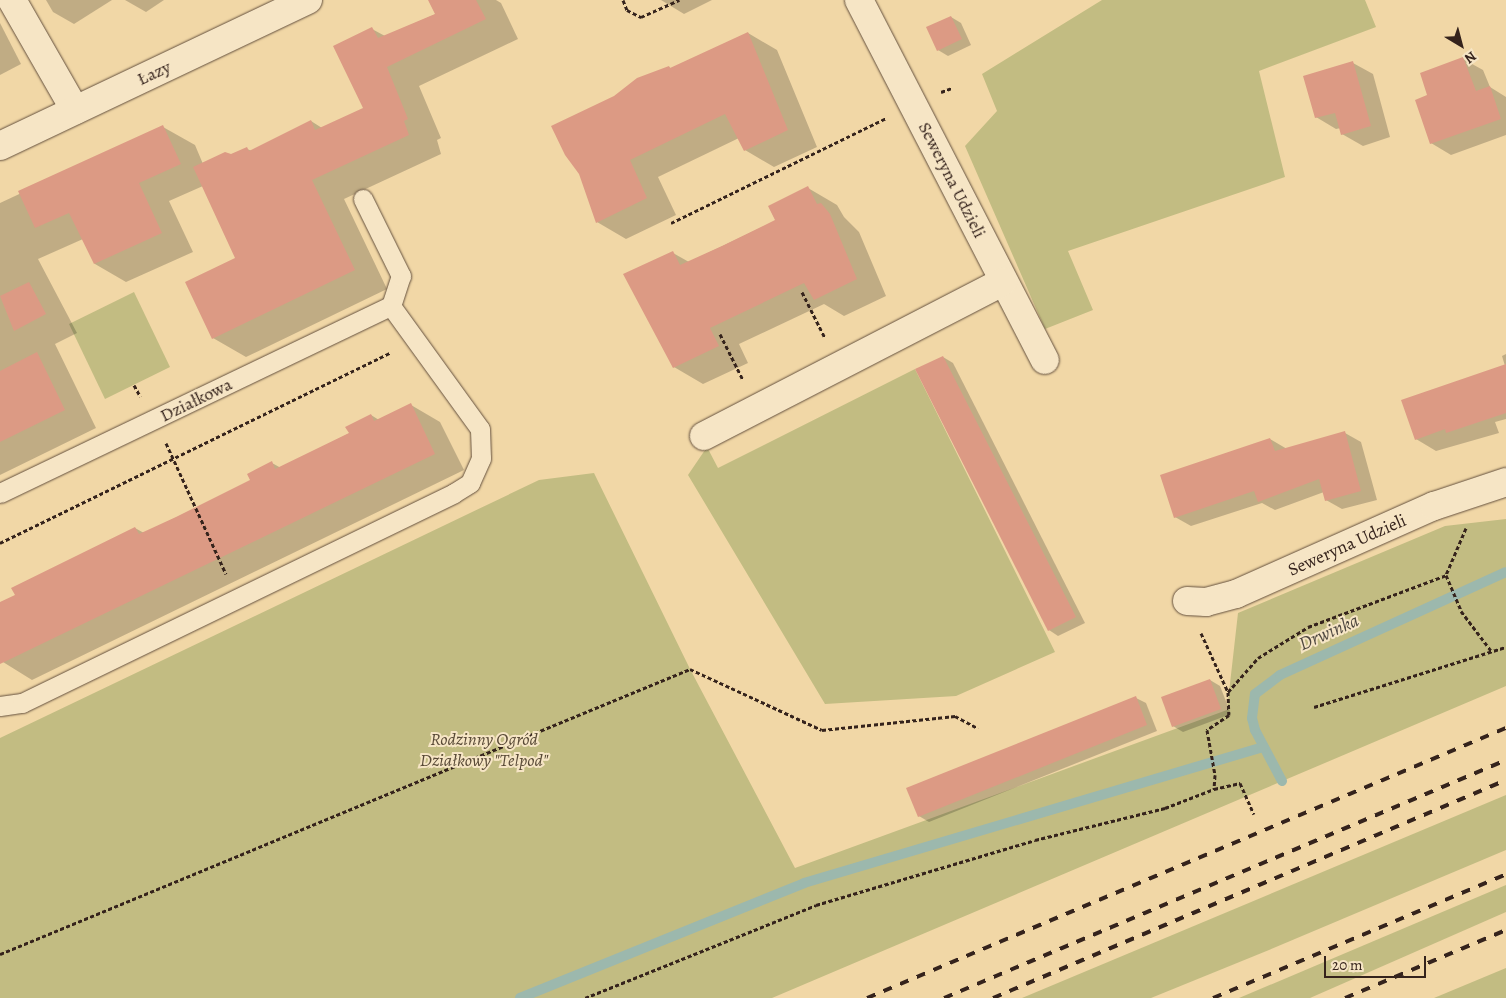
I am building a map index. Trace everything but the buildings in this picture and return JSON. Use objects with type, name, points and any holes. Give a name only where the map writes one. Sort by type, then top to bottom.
[{"type":"street","points":[[12,0],[75,110]]},
{"type":"street","name":"Łazy","points":[[0,146],[308,0]]},
{"type":"street","name":"Seweryna Udzieli","points":[[859,0],[1003,282],[1045,360]]},
{"type":"street","points":[[704,436],[1003,282]]},
{"type":"street","name":"Seweryna Udzieli","points":[[1186,601],[1206,602],[1236,594],[1494,485]]},
{"type":"lane","points":[[0,706],[22,703],[238,600],[470,482],[481,458],[480,429],[391,306],[401,276],[363,199]]},
{"type":"lane","name":"Działkowa","points":[[0,493],[391,306]]},
{"type":"path","points":[[623,0],[628,10],[641,16],[679,0]]},
{"type":"path","points":[[671,223],[952,88]]},
{"type":"path","points":[[802,292],[828,344]]},
{"type":"path","points":[[720,334],[745,386]]},
{"type":"path","points":[[0,543],[392,352]]},
{"type":"path","points":[[134,385],[155,420],[238,600]]},
{"type":"path","points":[[1228,692],[1258,658],[1308,626],[1446,575],[1494,485]]},
{"type":"path","points":[[1446,575],[1462,611],[1492,652]]},
{"type":"path","points":[[1186,601],[1228,692],[1229,715],[1207,730],[1215,775],[1214,788]]},
{"type":"path","points":[[1314,707],[1506,647]]},
{"type":"path","points":[[0,954],[690,669],[822,730],[955,716],[978,728]]},
{"type":"path","points":[[585,998],[816,905],[1035,840],[1165,808],[1214,788],[1240,783],[1254,814]]},
{"type":"green space","points":[[1102,0],[1365,0],[1376,27],[1259,71],[1285,177],[1068,251],[1093,310],[1045,329],[965,146],[997,111],[982,74]]},
{"type":"green space","points":[[134,292],[170,367],[105,399],[69,324]]},
{"type":"green space","points":[[915,369],[1055,652],[956,696],[825,704],[688,475],[707,447],[718,468]]},
{"type":"green space","name":"Rodzinny Ogród Działkowy \"Telpod\"","points":[[594,473],[690,669],[795,868],[1227,710],[1238,613],[1445,526],[1506,519],[1506,686],[772,998],[0,998],[0,738],[539,480]]},
{"type":"green space","points":[[1506,795],[1506,850],[1269,950],[1151,998],[1022,998]]},
{"type":"green space","points":[[1506,885],[1506,912],[1310,998],[1239,998]]},
{"type":"green space","points":[[1506,968],[1506,998],[1434,998]]},
{"type":"waterway","name":"Drwinka","points":[[1282,781],[1255,730],[1252,718],[1255,694],[1280,675],[1506,572]]},
{"type":"waterway","points":[[520,998],[804,883],[1263,747]]},
{"type":"railway","points":[[867,998],[1506,728]]},
{"type":"railway","points":[[944,998],[1506,760]]},
{"type":"railway","points":[[993,998],[1506,780]]},
{"type":"railway","points":[[1213,998],[1506,874]]},
{"type":"railway","points":[[1345,998],[1506,930]]}]
